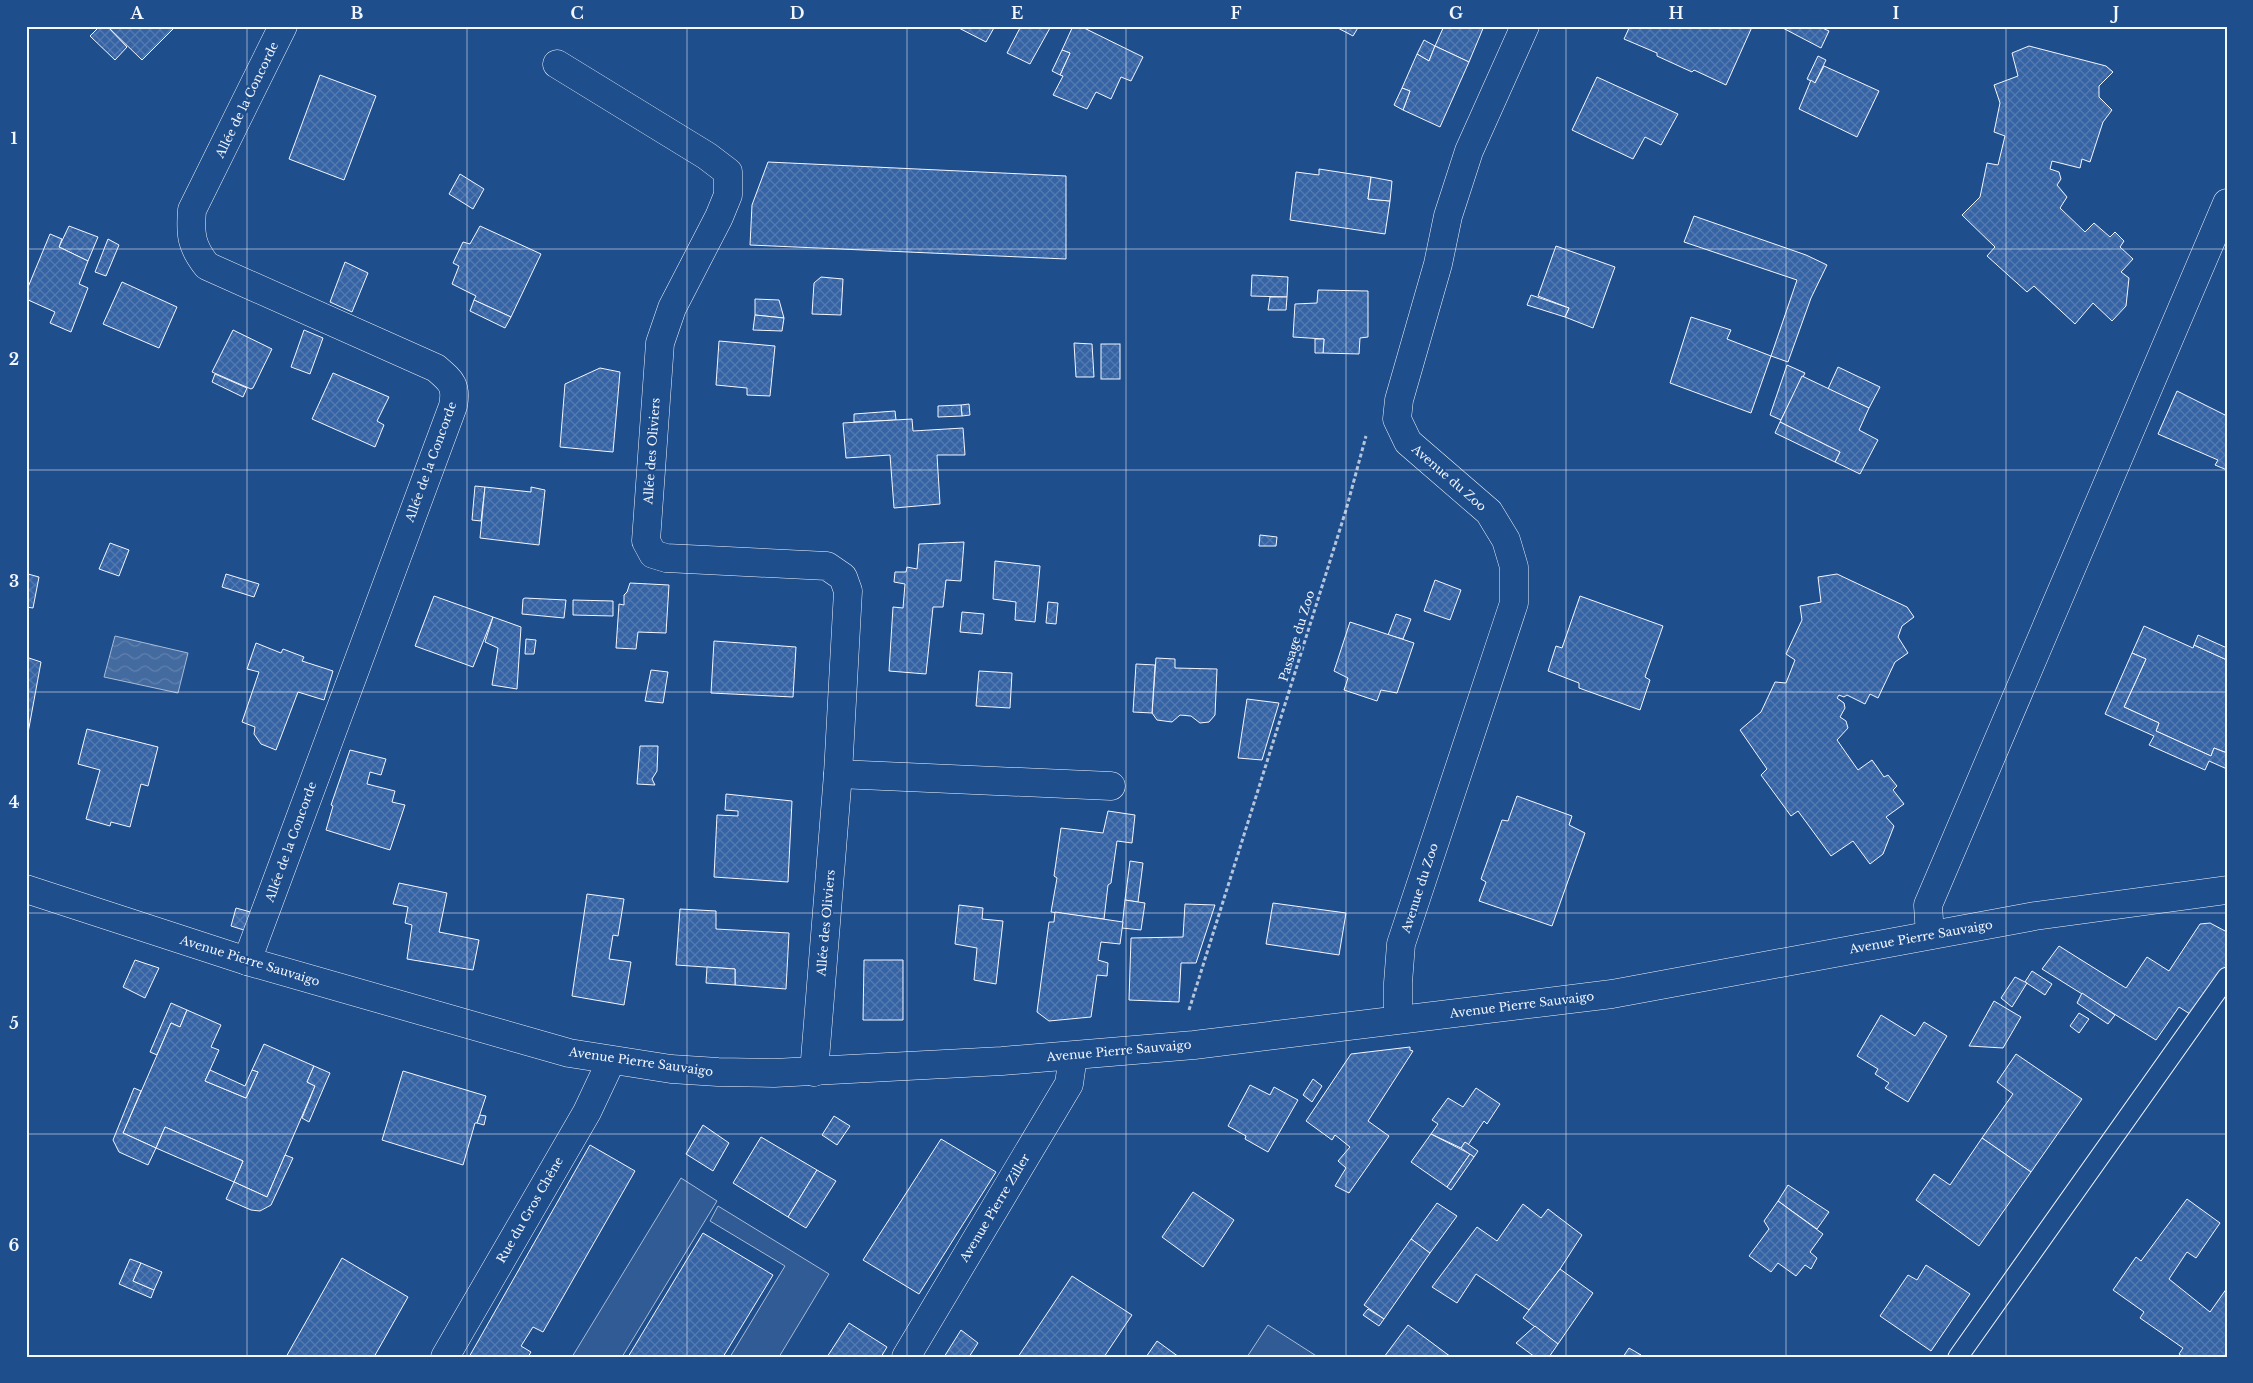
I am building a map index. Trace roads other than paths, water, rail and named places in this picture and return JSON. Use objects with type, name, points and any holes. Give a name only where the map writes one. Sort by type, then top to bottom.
[{"type":"street","name":"Allée de la Concorde","points":[[247,961],[455,395],[452,381],[436,368],[207,266],[195,251],[191,231],[192,210],[283,26]]},
{"type":"street","name":"Avenue du Zoo","points":[[1398,1020],[1401,944],[1514,603],[1514,567],[1506,540],[1489,512],[1408,442],[1398,419],[1399,400],[1438,264],[1448,216],[1469,150],[1525,26]]},
{"type":"street","name":"Allée des Oliviers","points":[[557,64],[707,156],[728,172],[728,195],[719,217],[672,308],[660,344],[646,541],[652,554],[666,558],[827,566],[843,577],[848,591],[838,774],[814,1072]]},
{"type":"street","points":[[1930,934],[1928,905],[2227,203]]},
{"type":"street","points":[[838,774],[1111,786]]},
{"type":"street","name":"Avenue Pierre Sauvaigo","points":[[26,889],[247,961],[569,1054],[611,1061],[718,1072],[814,1072],[1073,1056],[1194,1045],[1612,994],[2035,916],[2227,890]]},
{"type":"street","name":"Avenue Pierre Ziller","points":[[906,1357],[1069,1084],[1073,1056]]},
{"type":"street","name":"Rue du Gros Chêne","points":[[445,1357],[587,1112],[611,1061]]},
{"type":"lane","points":[[1958,1357],[2227,977]]},
{"type":"water","points":[[115,636],[188,653],[178,693],[104,677]]}]
